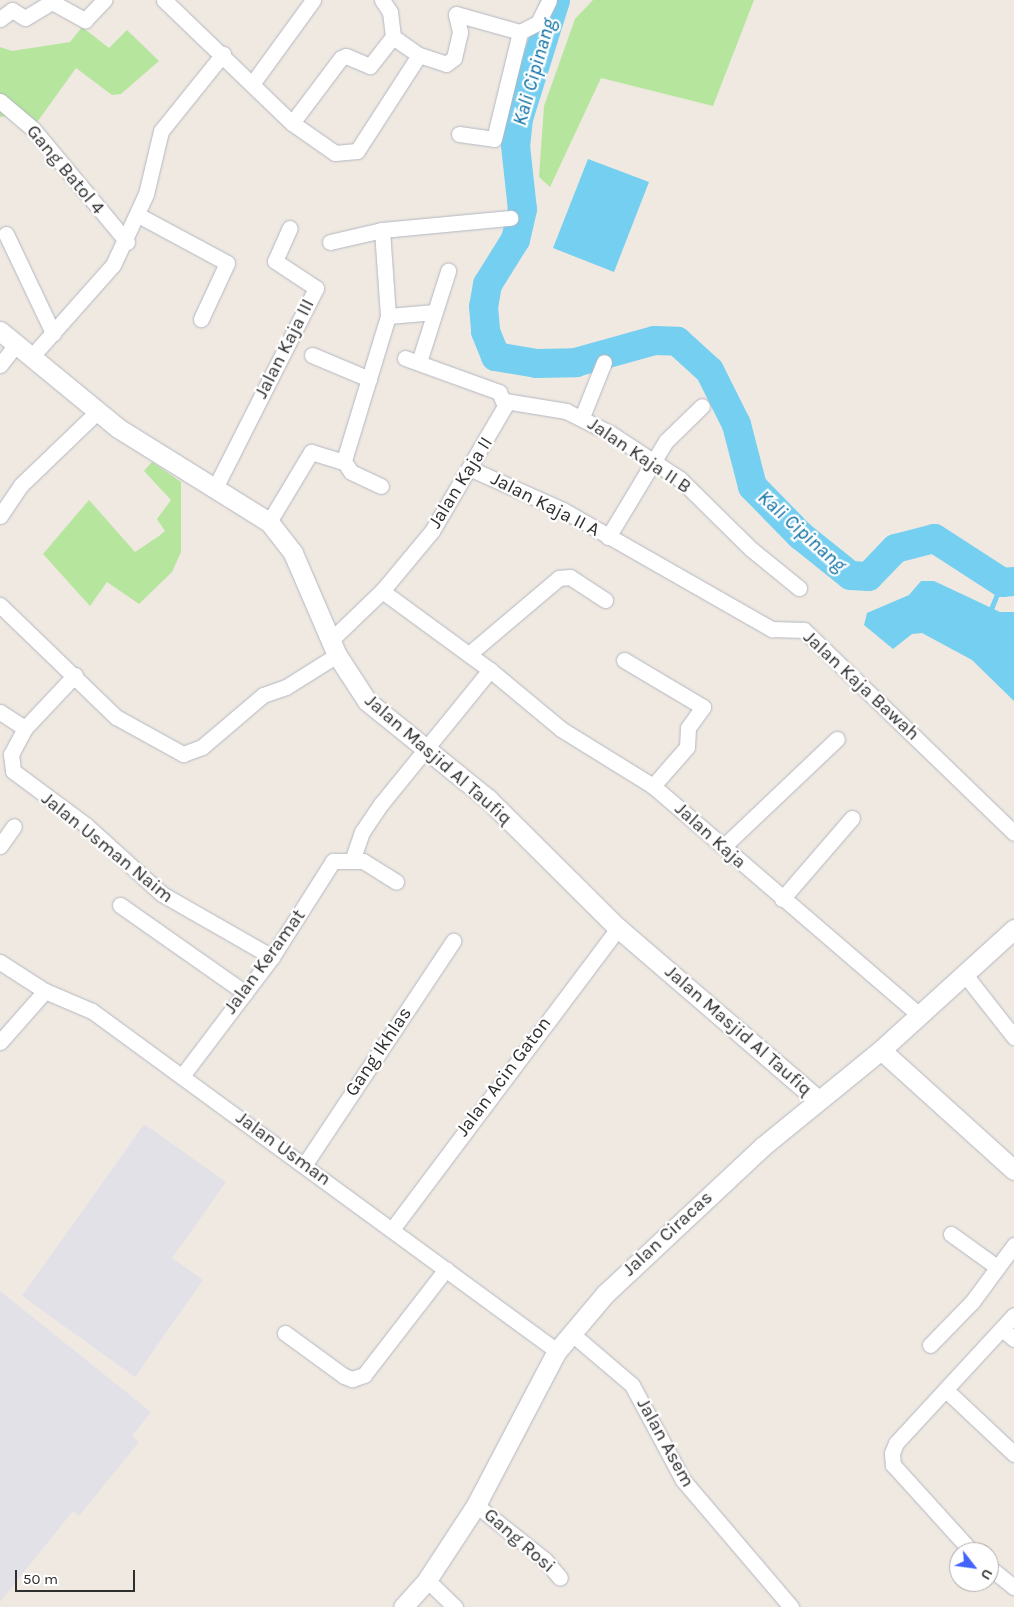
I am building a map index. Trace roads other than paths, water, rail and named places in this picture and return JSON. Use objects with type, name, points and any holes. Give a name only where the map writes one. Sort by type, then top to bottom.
[{"type":"street","points":[[0,19],[12,10],[25,18],[52,2],[85,20],[104,0]]},
{"type":"street","points":[[164,0],[292,123],[329,151],[352,155],[419,56]]},
{"type":"street","points":[[252,84],[313,0]]},
{"type":"street","points":[[292,123],[341,58],[346,56],[370,66],[393,37],[390,12],[382,0]]},
{"type":"street","points":[[393,37],[419,56],[438,63],[450,62],[460,32],[457,7],[520,32],[538,23],[549,0]]},
{"type":"street","points":[[458,134],[494,139],[520,32]]},
{"type":"street","points":[[33,355],[86,300],[127,242],[138,215],[161,131],[222,54]]},
{"type":"street","name":"Gang Batol 4","points":[[0,101],[34,129],[127,242]]},
{"type":"street","points":[[138,215],[226,262],[200,319]]},
{"type":"street","points":[[330,242],[382,230],[510,218]]},
{"type":"street","name":"Jalan Kaja III","points":[[215,488],[315,290],[313,283],[275,261],[290,228]]},
{"type":"street","points":[[343,460],[388,316],[382,230]]},
{"type":"street","points":[[6,234],[53,334]]},
{"type":"street","points":[[448,271],[435,312],[412,360],[499,392],[505,400]]},
{"type":"street","points":[[388,316],[435,312]]},
{"type":"street","name":"Jalan Masjid Al Taufiq","points":[[0,331],[33,355],[98,411],[181,470],[215,488],[269,522],[307,579],[334,648],[367,701],[488,799],[618,928],[816,1099]]},
{"type":"street","points":[[0,365],[18,343]]},
{"type":"street","points":[[312,354],[369,378]]},
{"type":"street","points":[[582,417],[604,362]]},
{"type":"street","name":"Jalan Kaja II B","points":[[505,400],[540,403],[582,417],[652,461],[686,485],[744,544],[800,588]]},
{"type":"street","name":"Jalan Kaja II","points":[[0,605],[135,731],[183,754],[202,747],[263,695],[286,687],[334,648],[432,531],[503,414],[505,400]]},
{"type":"street","name":"Jalan Kaja II A","points":[[471,469],[542,500],[608,537],[652,461],[702,406]]},
{"type":"street","points":[[0,516],[22,485],[98,411]]},
{"type":"street","points":[[269,522],[310,452],[343,460],[351,472],[381,486]]},
{"type":"street","name":"Jalan Kaja Bawah","points":[[608,537],[772,629],[804,630],[1014,833]]},
{"type":"street","points":[[469,654],[559,578],[570,578],[605,600]]},
{"type":"street","name":"Jalan Kaja","points":[[382,591],[490,670],[561,729],[653,786],[920,1016]]},
{"type":"street","points":[[624,660],[703,707],[688,728],[687,748],[653,786]]},
{"type":"street","points":[[396,882],[353,858],[362,832],[381,804],[490,670]]},
{"type":"street","name":"Jalan Usman Naim","points":[[75,675],[25,728],[10,764],[23,781],[87,826],[167,897],[272,957]]},
{"type":"street","points":[[0,712],[25,728]]},
{"type":"street","points":[[723,848],[837,739]]},
{"type":"street","points":[[782,899],[852,818]]},
{"type":"street","points":[[0,846],[14,826]]},
{"type":"street","name":"Jalan Keramat","points":[[182,1076],[272,957],[327,868],[333,861],[353,858]]},
{"type":"street","points":[[120,904],[244,993]]},
{"type":"street","name":"Jalan Acin Gaton","points":[[393,1228],[618,928]]},
{"type":"street","name":"Jalan Ciracas","points":[[403,1607],[428,1580],[476,1505],[557,1351],[571,1333],[659,1241],[816,1099],[881,1050],[966,976],[1014,929]]},
{"type":"street","name":"Gang Ikhlas","points":[[305,1164],[453,941]]},
{"type":"street","name":"Jalan Usman","points":[[0,962],[45,991],[92,1011],[393,1228],[557,1351]]},
{"type":"street","points":[[966,976],[1014,1037]]},
{"type":"street","points":[[0,1042],[45,991]]},
{"type":"street","points":[[881,1050],[1014,1170]]},
{"type":"street","points":[[951,1234],[998,1267]]},
{"type":"street","points":[[930,1345],[998,1267],[1014,1245]]},
{"type":"street","points":[[285,1333],[344,1376],[358,1377],[380,1358],[446,1269]]},
{"type":"street","points":[[963,1542],[892,1460],[896,1443],[1008,1334],[1014,1315]]},
{"type":"street","name":"Jalan Asem","points":[[571,1333],[632,1385],[683,1480],[791,1607]]},
{"type":"street","points":[[948,1391],[1014,1454]]},
{"type":"street","name":"Gang Rosi","points":[[476,1505],[545,1560],[560,1578]]},
{"type":"street","points":[[999,1575],[1014,1587]]},
{"type":"street","points":[[428,1580],[455,1607]]},
{"type":"water","points":[[588,159],[649,182],[614,272],[553,248]]},
{"type":"water","points":[[921,581],[934,581],[1000,612],[1014,612],[1014,701],[972,660],[922,633],[912,634],[893,649],[864,625],[867,613],[909,595]]},
{"type":"waterway","name":"Kali Cipinang","points":[[555,0],[518,118],[515,145],[522,209],[515,239],[487,284],[483,306],[485,331],[495,356],[536,363],[575,362],[654,340],[677,341],[709,370],[736,424],[752,486],[800,535],[850,575],[868,576],[895,548],[934,538],[1002,582],[1014,581]]},
{"type":"waterway","points":[[991,609],[1002,582]]}]
